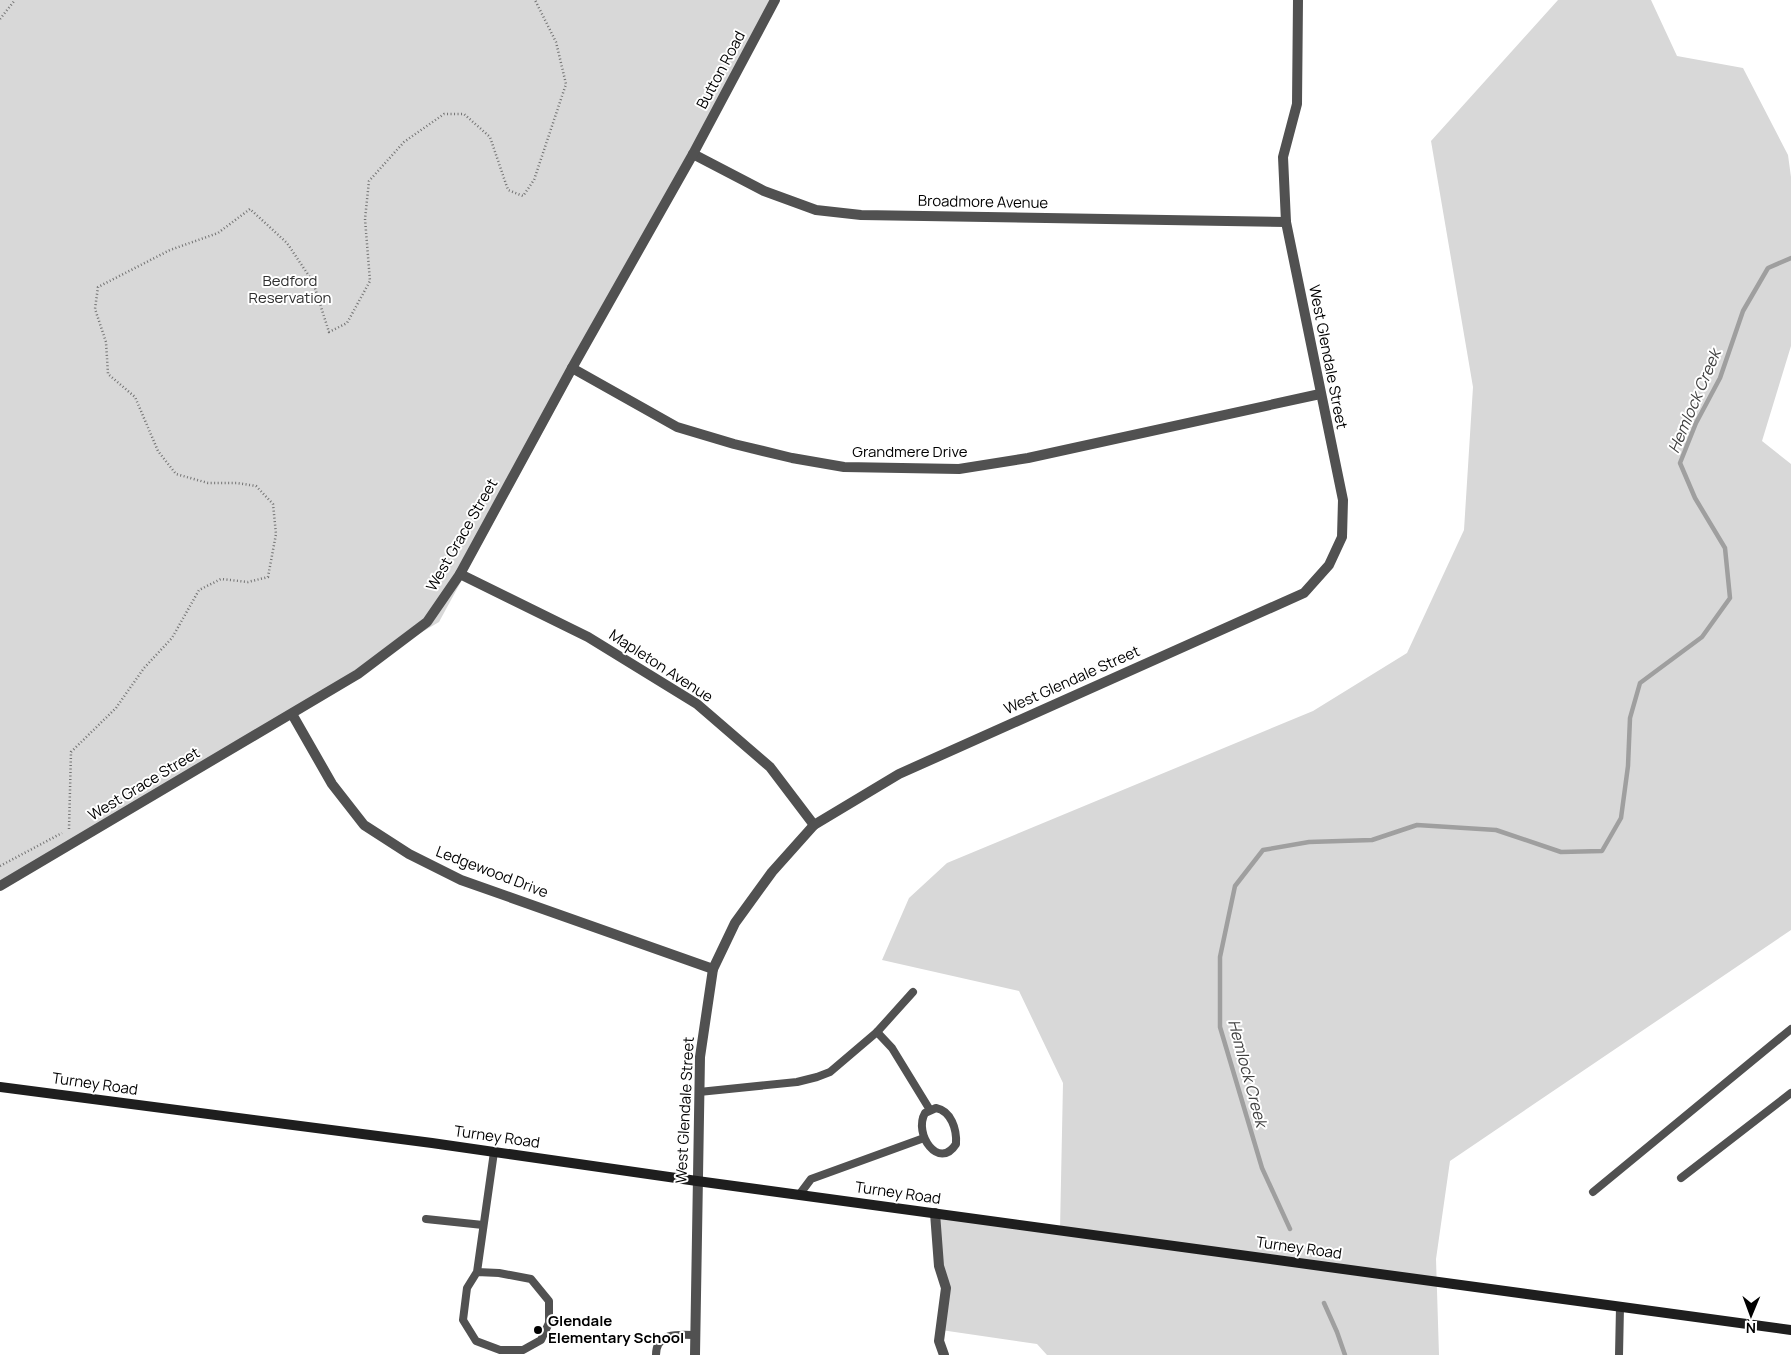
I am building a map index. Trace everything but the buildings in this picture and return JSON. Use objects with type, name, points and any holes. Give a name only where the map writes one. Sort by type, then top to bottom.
[{"type":"street","name":"Button Road","points":[[693,154],[775,0]]},
{"type":"street","name":"West Glendale Street","points":[[695,1355],[700,1057],[713,970],[735,923],[772,872],[814,825],[898,774],[1304,593],[1329,565],[1342,536],[1343,500],[1286,222],[1283,157],[1296,104],[1298,0]]},
{"type":"street","name":"Broadmore Avenue","points":[[693,154],[764,191],[816,210],[861,214],[1286,222]]},
{"type":"street","name":"West Grace Street","points":[[0,886],[358,674],[427,622],[460,574],[572,368],[693,154]]},
{"type":"street","name":"Grandmere Drive","points":[[572,368],[678,427],[734,444],[792,458],[844,467],[959,469],[1028,458],[1320,394]]},
{"type":"street","name":"Mapleton Avenue","points":[[460,574],[588,637],[697,704],[770,767],[814,825]]},
{"type":"street","name":"Ledgewood Drive","points":[[292,714],[332,784],[364,825],[408,854],[461,880],[713,970]]},
{"type":"street","name":"Turney Road","points":[[0,1087],[494,1152],[1791,1330]]},
{"type":"street","points":[[935,1213],[939,1266],[946,1288],[940,1341],[944,1355]]},
{"type":"lane","points":[[699,1092],[797,1082],[817,1078],[830,1072],[877,1032],[913,992]]},
{"type":"lane","points":[[1593,1192],[1791,1029]]},
{"type":"lane","points":[[877,1032],[892,1048],[930,1110]]},
{"type":"lane","points":[[1680,1178],[1791,1093]]},
{"type":"lane","points":[[936,1108],[948,1114],[955,1131],[956,1144],[951,1150],[935,1152],[930,1149],[924,1138],[921,1125],[925,1113],[936,1108]]},
{"type":"lane","points":[[799,1195],[811,1179],[924,1138]]},
{"type":"lane","points":[[477,1272],[499,1273],[531,1279],[550,1301],[549,1323],[540,1340],[523,1350],[500,1350],[476,1341],[464,1320],[467,1288],[477,1272],[494,1152]]},
{"type":"lane","points":[[426,1219],[483,1225]]},
{"type":"lane","points":[[1619,1355],[1620,1307]]},
{"type":"lane","points":[[656,1355],[659,1341],[666,1336],[694,1335]]},
{"type":"path","points":[[0,19],[15,0]]},
{"type":"path","points":[[0,866],[70,829],[71,752],[116,708],[144,668],[172,638],[199,590],[221,579],[248,582],[268,577],[276,534],[273,504],[256,486],[237,483],[208,483],[176,474],[158,451],[135,397],[108,374],[106,342],[95,309],[98,287],[170,250],[218,233],[250,209],[287,243],[313,282],[330,332],[347,323],[370,280],[365,219],[370,181],[404,142],[444,114],[464,114],[490,137],[508,190],[523,196],[534,180],[566,84],[556,42],[535,0]]},
{"type":"green space","name":"Bedford Reservation","points":[[0,0],[778,0],[439,622],[0,881]]},
{"type":"green space","points":[[1558,0],[1651,0],[1677,56],[1743,68],[1788,155],[1791,177],[1791,346],[1762,441],[1791,464],[1791,930],[1450,1161],[1436,1259],[1439,1355],[1047,1355],[1037,1344],[941,1330],[946,1288],[935,1213],[1060,1230],[1063,1083],[1019,991],[882,960],[909,898],[947,863],[1313,711],[1407,653],[1464,530],[1473,387],[1431,141]]},
{"type":"waterway","name":"Hemlock Creek","points":[[1290,1229],[1262,1168],[1220,1027],[1220,957],[1235,886],[1263,850],[1309,842],[1372,840],[1417,825],[1496,830],[1561,852],[1602,851],[1621,818],[1628,766],[1630,718],[1640,683],[1702,637],[1730,598],[1725,548],[1695,498],[1680,463],[1696,423],[1720,378],[1743,311],[1768,268],[1791,258]]},
{"type":"waterway","name":"Hemlock Creek","points":[[1324,1303],[1345,1355]]},
{"type":"place","name":"Glendale Elementary School","points":[[538,1330]]}]
